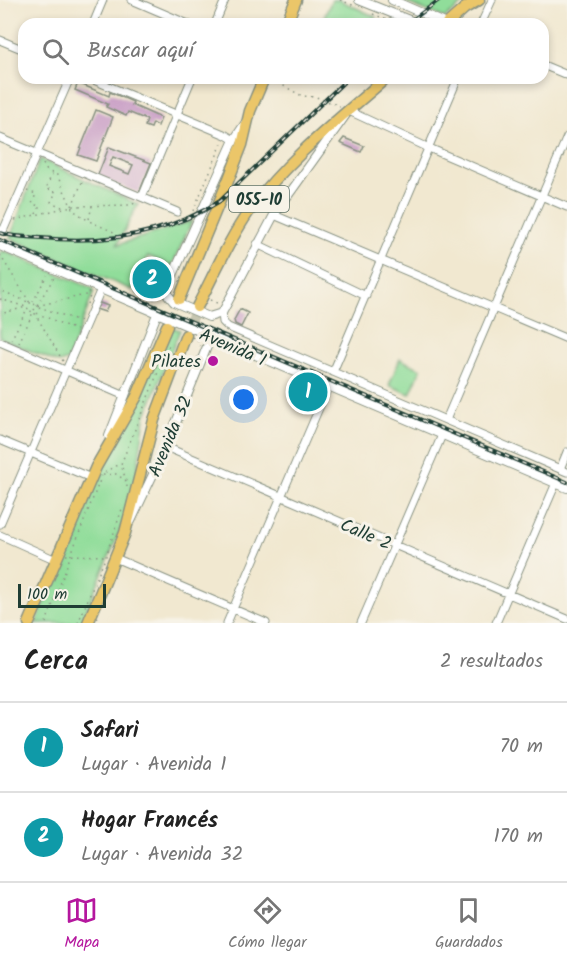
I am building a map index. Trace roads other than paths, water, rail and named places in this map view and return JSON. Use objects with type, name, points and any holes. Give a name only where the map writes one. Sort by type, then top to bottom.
[{"type":"highway","points":[[288,18],[296,0]]},
{"type":"highway","points":[[454,18],[479,0]]},
{"type":"highway","name":"055-10","points":[[174,297],[238,155],[249,116],[263,84]]},
{"type":"highway","name":"055-10","points":[[197,307],[250,210],[295,157],[379,84]]},
{"type":"highway","points":[[29,623],[62,556],[91,478],[102,455],[132,406],[167,326]]},
{"type":"highway","name":"Avenida 32","points":[[88,623],[111,557],[125,533],[154,420],[185,334]]},
{"type":"street","points":[[96,18],[103,0]]},
{"type":"street","points":[[132,0],[174,18]]},
{"type":"street","points":[[218,18],[225,0]]},
{"type":"street","points":[[359,0],[404,18]]},
{"type":"street","points":[[392,0],[433,18]]},
{"type":"street","points":[[484,18],[492,0]]},
{"type":"street","points":[[0,40],[18,48]]},
{"type":"street","points":[[549,68],[567,75]]},
{"type":"street","points":[[2,231],[67,84]]},
{"type":"street","points":[[103,84],[230,138]]},
{"type":"street","points":[[142,197],[189,84]]},
{"type":"street","points":[[333,372],[456,84]]},
{"type":"street","points":[[222,313],[274,215],[348,111],[567,207]]},
{"type":"street","points":[[174,297],[168,286],[230,138],[249,116]]},
{"type":"street","points":[[446,420],[567,137]]},
{"type":"street","points":[[0,138],[177,212]]},
{"type":"street","points":[[274,215],[567,339]]},
{"type":"street","points":[[257,244],[366,296]]},
{"type":"street","name":"Avenida 1","points":[[0,246],[567,488]]},
{"type":"street","points":[[0,524],[101,289]]},
{"type":"street","name":"Avenida 1","points":[[174,297],[174,302],[206,316],[212,317],[222,313],[223,322],[228,327],[564,470]]},
{"type":"street","points":[[102,455],[157,314]]},
{"type":"street","name":"Avenida 32","points":[[125,533],[166,447],[211,337]]},
{"type":"street","points":[[0,342],[125,396]]},
{"type":"street","points":[[227,623],[328,387]]},
{"type":"street","points":[[362,623],[442,435]]},
{"type":"street","points":[[0,440],[91,478]]},
{"type":"street","name":"Calle 2","points":[[166,447],[567,619]]},
{"type":"street","points":[[564,470],[567,452]]},
{"type":"street","points":[[496,623],[556,483]]},
{"type":"street","points":[[0,534],[62,556]]},
{"type":"street","points":[[111,557],[266,623]]},
{"type":"tunnel","points":[[186,335],[197,307]]},
{"type":"railway","points":[[415,18],[439,0]]},
{"type":"railway","points":[[0,233],[20,237],[65,240],[111,238],[156,229],[199,213],[220,201],[342,84]]},
{"type":"railway","points":[[0,240],[567,482]]},
{"type":"place","name":"Hogar Francés","points":[[152,279]]},
{"type":"place","name":"Pilates","points":[[213,361]]},
{"type":"place","name":"Safari","points":[[308,392]]}]
